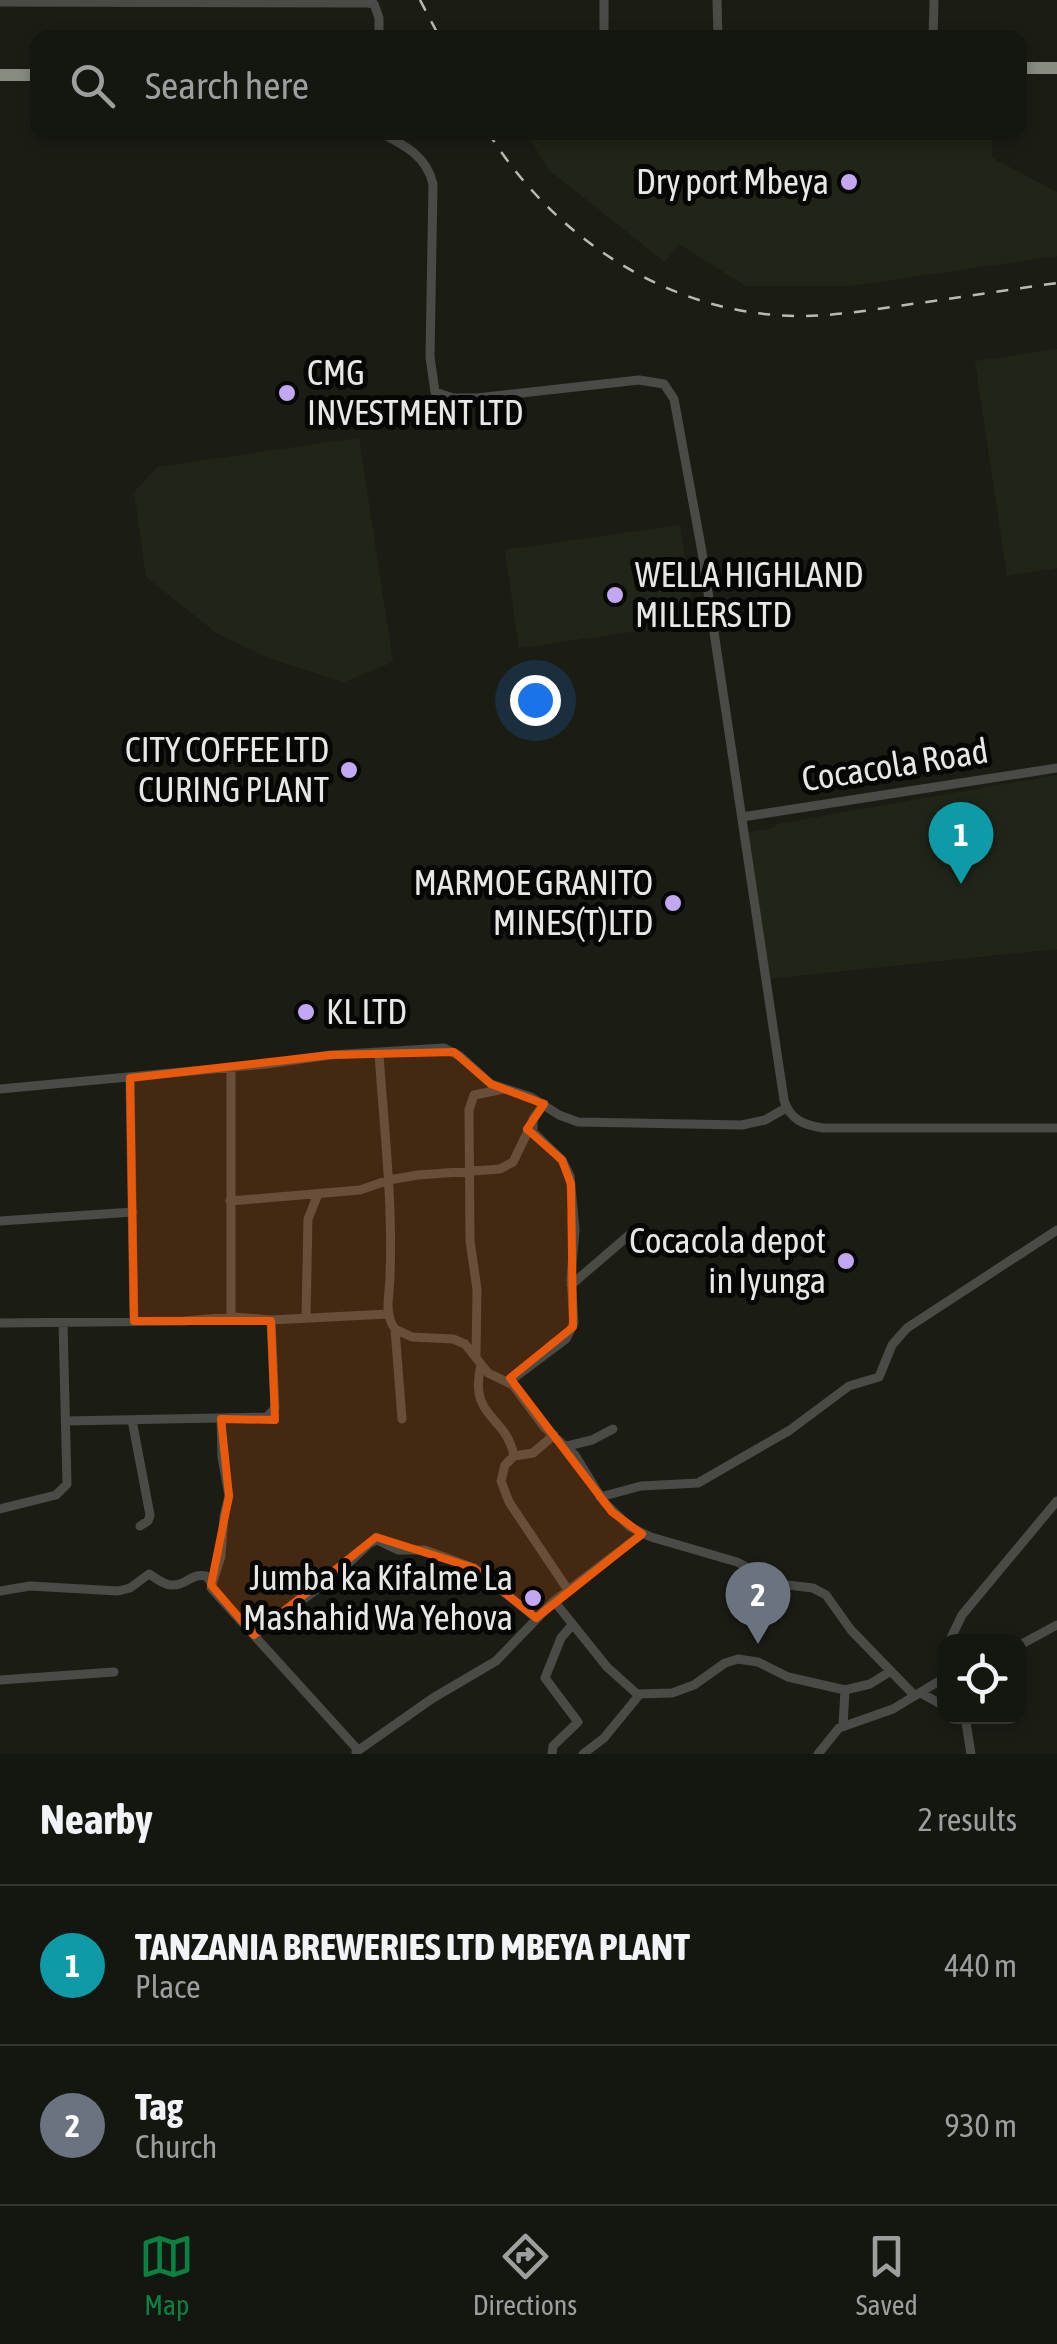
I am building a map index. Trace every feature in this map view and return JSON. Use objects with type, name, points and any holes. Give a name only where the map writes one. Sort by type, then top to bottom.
[{"type":"highway","points":[[1027,68],[1057,68]]},
{"type":"highway","points":[[0,75],[30,74]]},
{"type":"street","points":[[604,0],[604,30]]},
{"type":"street","points":[[717,0],[718,30]]},
{"type":"street","points":[[933,30],[934,0]]},
{"type":"street","points":[[0,2],[376,2],[380,30]]},
{"type":"street","points":[[393,140],[418,155],[428,166],[433,184],[430,357],[435,392],[448,398],[477,398],[638,380],[660,382],[671,393],[692,494],[786,1108],[799,1122],[823,1128],[1057,1128]]},
{"type":"street","name":"Cocacola Road","points":[[742,817],[1057,768]]},
{"type":"street","points":[[0,1090],[330,1055],[449,1050],[484,1079],[504,1089],[524,1094],[568,1119],[601,1125],[742,1125],[765,1120],[786,1108]]},
{"type":"street","points":[[379,1054],[388,1180],[388,1314],[395,1329],[402,1419]]},
{"type":"street","points":[[230,1068],[231,1317]]},
{"type":"street","points":[[130,1078],[134,1321]]},
{"type":"street","points":[[504,1089],[478,1093],[471,1099],[470,1241],[477,1289],[479,1400],[505,1434],[514,1456]]},
{"type":"street","points":[[230,1202],[366,1189],[388,1180],[508,1166],[544,1104]]},
{"type":"street","points":[[510,1382],[570,1336],[574,1322],[571,1284],[576,1239],[570,1176],[562,1160],[535,1135],[532,1123]]},
{"type":"street","points":[[306,1316],[308,1218],[318,1194]]},
{"type":"street","points":[[0,1221],[133,1212]]},
{"type":"street","points":[[571,1284],[635,1230]]},
{"type":"street","points":[[600,1497],[641,1486],[695,1484],[783,1434],[849,1386],[879,1377],[892,1345],[907,1328],[1057,1230]]},
{"type":"street","points":[[0,1323],[231,1317],[271,1320],[388,1314]]},
{"type":"street","points":[[66,1422],[261,1420],[272,1414],[275,1398],[271,1320]]},
{"type":"street","points":[[0,1509],[65,1489],[63,1323]]},
{"type":"street","points":[[395,1329],[412,1336],[460,1342],[488,1373],[510,1382],[567,1446],[616,1516],[642,1534],[737,1562],[779,1584],[820,1591],[858,1637],[916,1694],[937,1701]]},
{"type":"street","points":[[220,1419],[229,1496],[221,1556],[211,1588],[356,1752],[496,1661],[554,1601],[642,1534]]},
{"type":"street","points":[[132,1420],[150,1515],[148,1522],[140,1526]]},
{"type":"street","points":[[567,1446],[592,1440],[613,1429]]},
{"type":"street","points":[[554,1435],[532,1453],[514,1456],[502,1474],[504,1494],[568,1590]]},
{"type":"street","points":[[953,1634],[962,1615],[1057,1501]]},
{"type":"street","points":[[254,1634],[335,1576],[377,1540],[400,1551],[424,1550],[474,1568],[536,1618]]},
{"type":"street","points":[[0,1592],[30,1586],[118,1591],[130,1588],[146,1574],[168,1585],[198,1574],[211,1582]]},
{"type":"street","points":[[554,1601],[614,1675],[640,1694],[672,1693],[703,1680],[730,1660],[744,1658],[788,1677],[846,1690],[870,1684],[892,1671]]},
{"type":"street","points":[[552,1754],[554,1746],[578,1722],[544,1678],[561,1638],[572,1625]]},
{"type":"street","points":[[1027,1641],[1057,1625]]},
{"type":"street","points":[[0,1680],[114,1672]]},
{"type":"street","points":[[818,1754],[843,1726],[893,1709],[937,1682]]},
{"type":"street","points":[[843,1726],[846,1690]]},
{"type":"street","points":[[583,1754],[604,1738],[640,1694]]},
{"type":"street","points":[[965,1724],[971,1754]]},
{"type":"highlighted area","points":[[454,1052],[491,1084],[544,1104],[527,1129],[562,1160],[571,1184],[573,1327],[510,1378],[612,1512],[642,1534],[536,1618],[474,1568],[376,1537],[254,1635],[211,1585],[229,1496],[221,1419],[275,1420],[271,1321],[134,1321],[130,1078],[330,1055]]},
{"type":"shaded area","points":[[530,140],[992,140],[992,158],[1057,192],[1057,256],[850,286],[746,286],[679,244],[665,262],[549,170]]},
{"type":"shaded area","points":[[1057,349],[1057,568],[1007,576],[975,361]]},
{"type":"shaded area","points":[[359,438],[393,662],[344,682],[268,658],[218,634],[146,577],[134,492],[157,467]]},
{"type":"shaded area","points":[[680,525],[695,623],[519,648],[505,550]]},
{"type":"shaded area","points":[[1057,775],[1057,949],[766,979],[745,833]]},
{"type":"railway","points":[[420,0],[436,30]]},
{"type":"railway","points":[[494,140],[542,202],[610,258],[689,297],[731,309],[775,315],[824,315],[1057,283]]},
{"type":"place","name":"Dry port Mbeya","points":[[849,182]]},
{"type":"place","name":"CMG INVESTMENT LTD","points":[[287,393]]},
{"type":"place","name":"WELLA HIGHLAND MILLERS LTD","points":[[615,595]]},
{"type":"place","name":"CITY COFFEE LTD CURING PLANT","points":[[349,770]]},
{"type":"place","name":"TANZANIA BREWERIES LTD MBEYA PLANT","points":[[961,884]]},
{"type":"place","name":"MARMOE GRANITO MINES(T)LTD","points":[[673,903]]},
{"type":"place","name":"KL LTD","points":[[306,1012]]},
{"type":"place","name":"Cocacola depot in Iyunga","points":[[846,1261]]},
{"type":"place","name":"Jumba ka Kifalme La Mashahid Wa Yehova","points":[[533,1598]]},
{"type":"place","name":"Tag","points":[[758,1644]]}]
